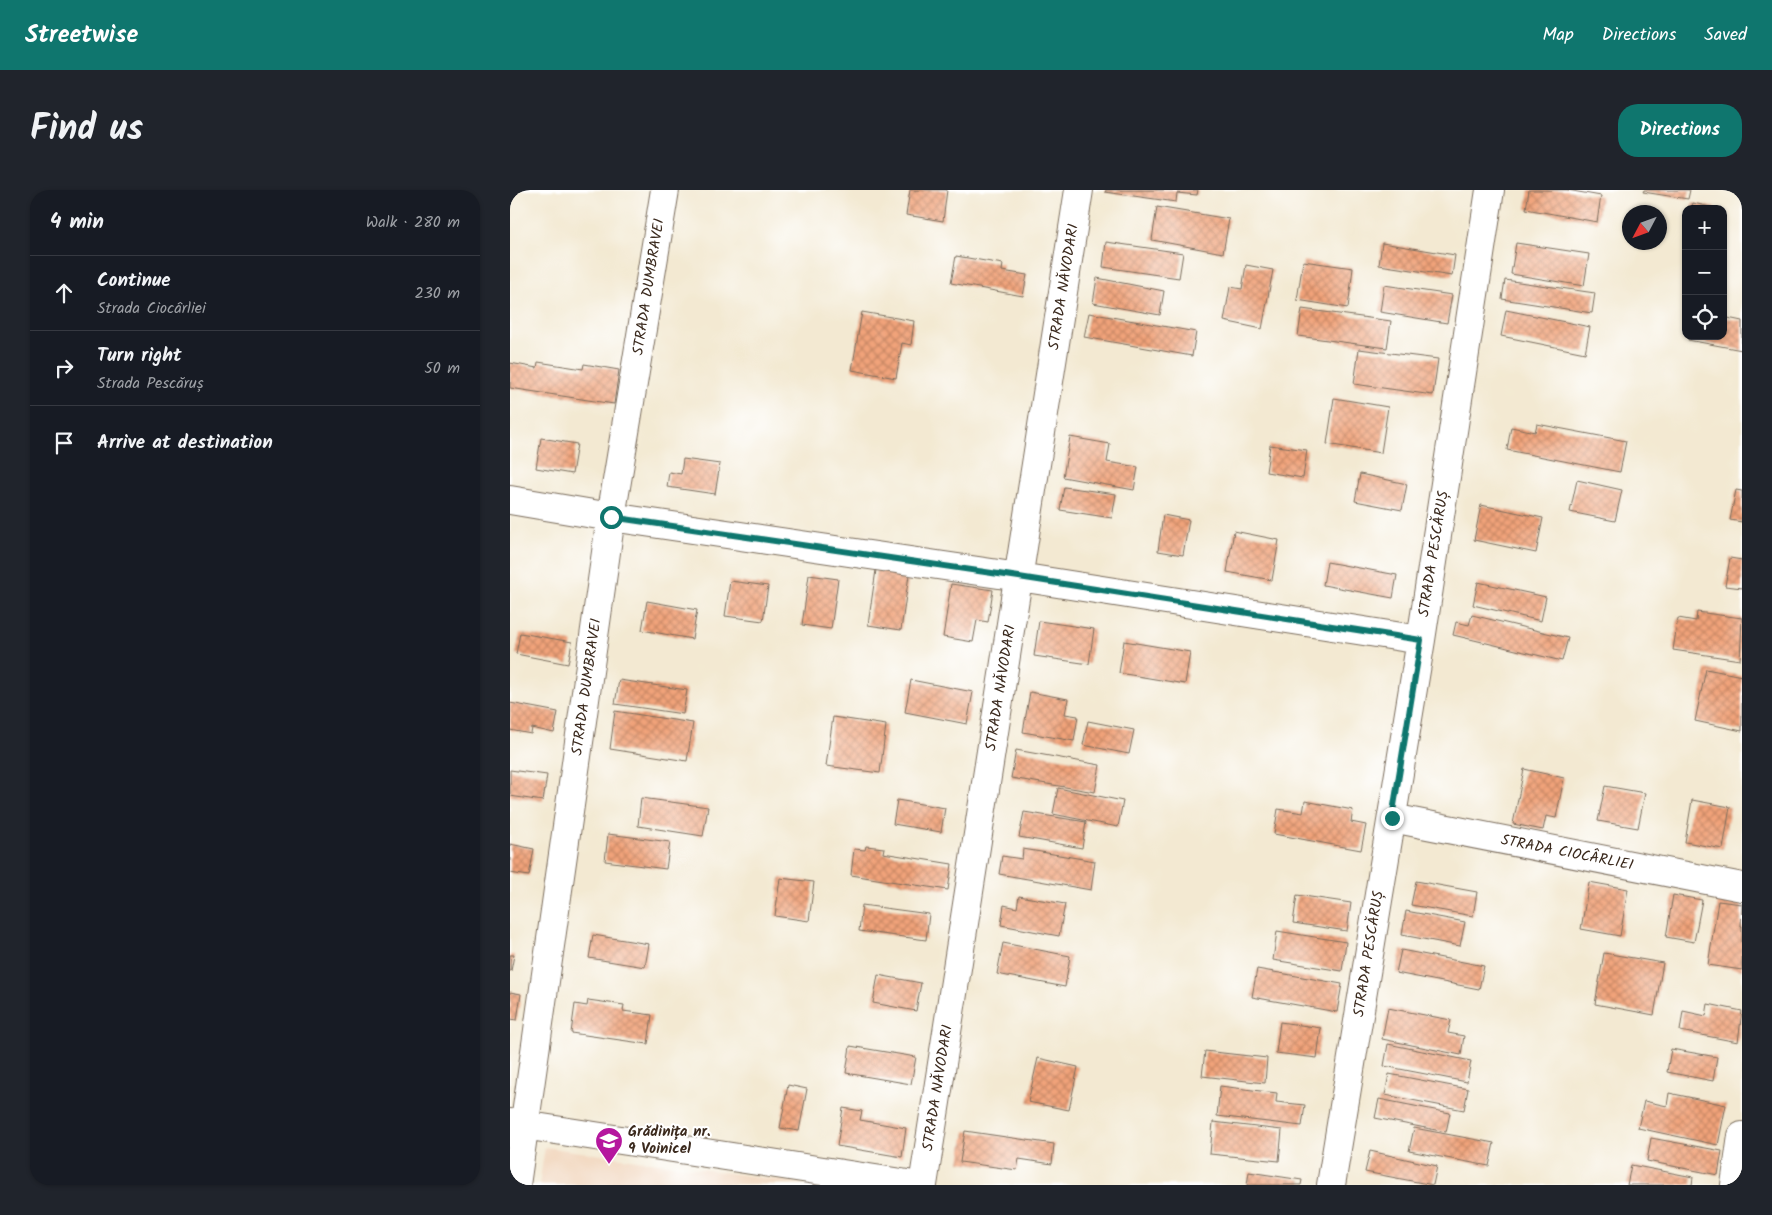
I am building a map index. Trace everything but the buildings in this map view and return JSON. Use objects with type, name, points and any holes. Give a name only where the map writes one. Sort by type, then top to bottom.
[{"type":"street","name":"STRADA DUMBRAVEI","points":[[516,1185],[518,1125],[611,517],[665,190]]},
{"type":"street","name":"STRADA NĂVODARI","points":[[923,1185],[1079,190]]},
{"type":"street","name":"STRADA PESCĂRUȘ","points":[[1331,1185],[1421,640],[1490,190]]},
{"type":"street","points":[[510,500],[1421,640]]},
{"type":"street","name":"STRADA CIOCÂRLIEI","points":[[1392,818],[1742,887]]},
{"type":"street","points":[[518,1125],[914,1185]]},
{"type":"street","points":[[1734,1185],[1742,1136]]},
{"type":"shaded area","name":"Grădinița nr. 9 Voinicel","points":[[545,1147],[807,1184],[539,1185]]},
{"type":"place","name":"Grădinița nr. 9 Voinicel","points":[[609,1165]]},
{"type":"route","points":[[611,517],[1019,577],[1421,640],[1392,818]]}]
